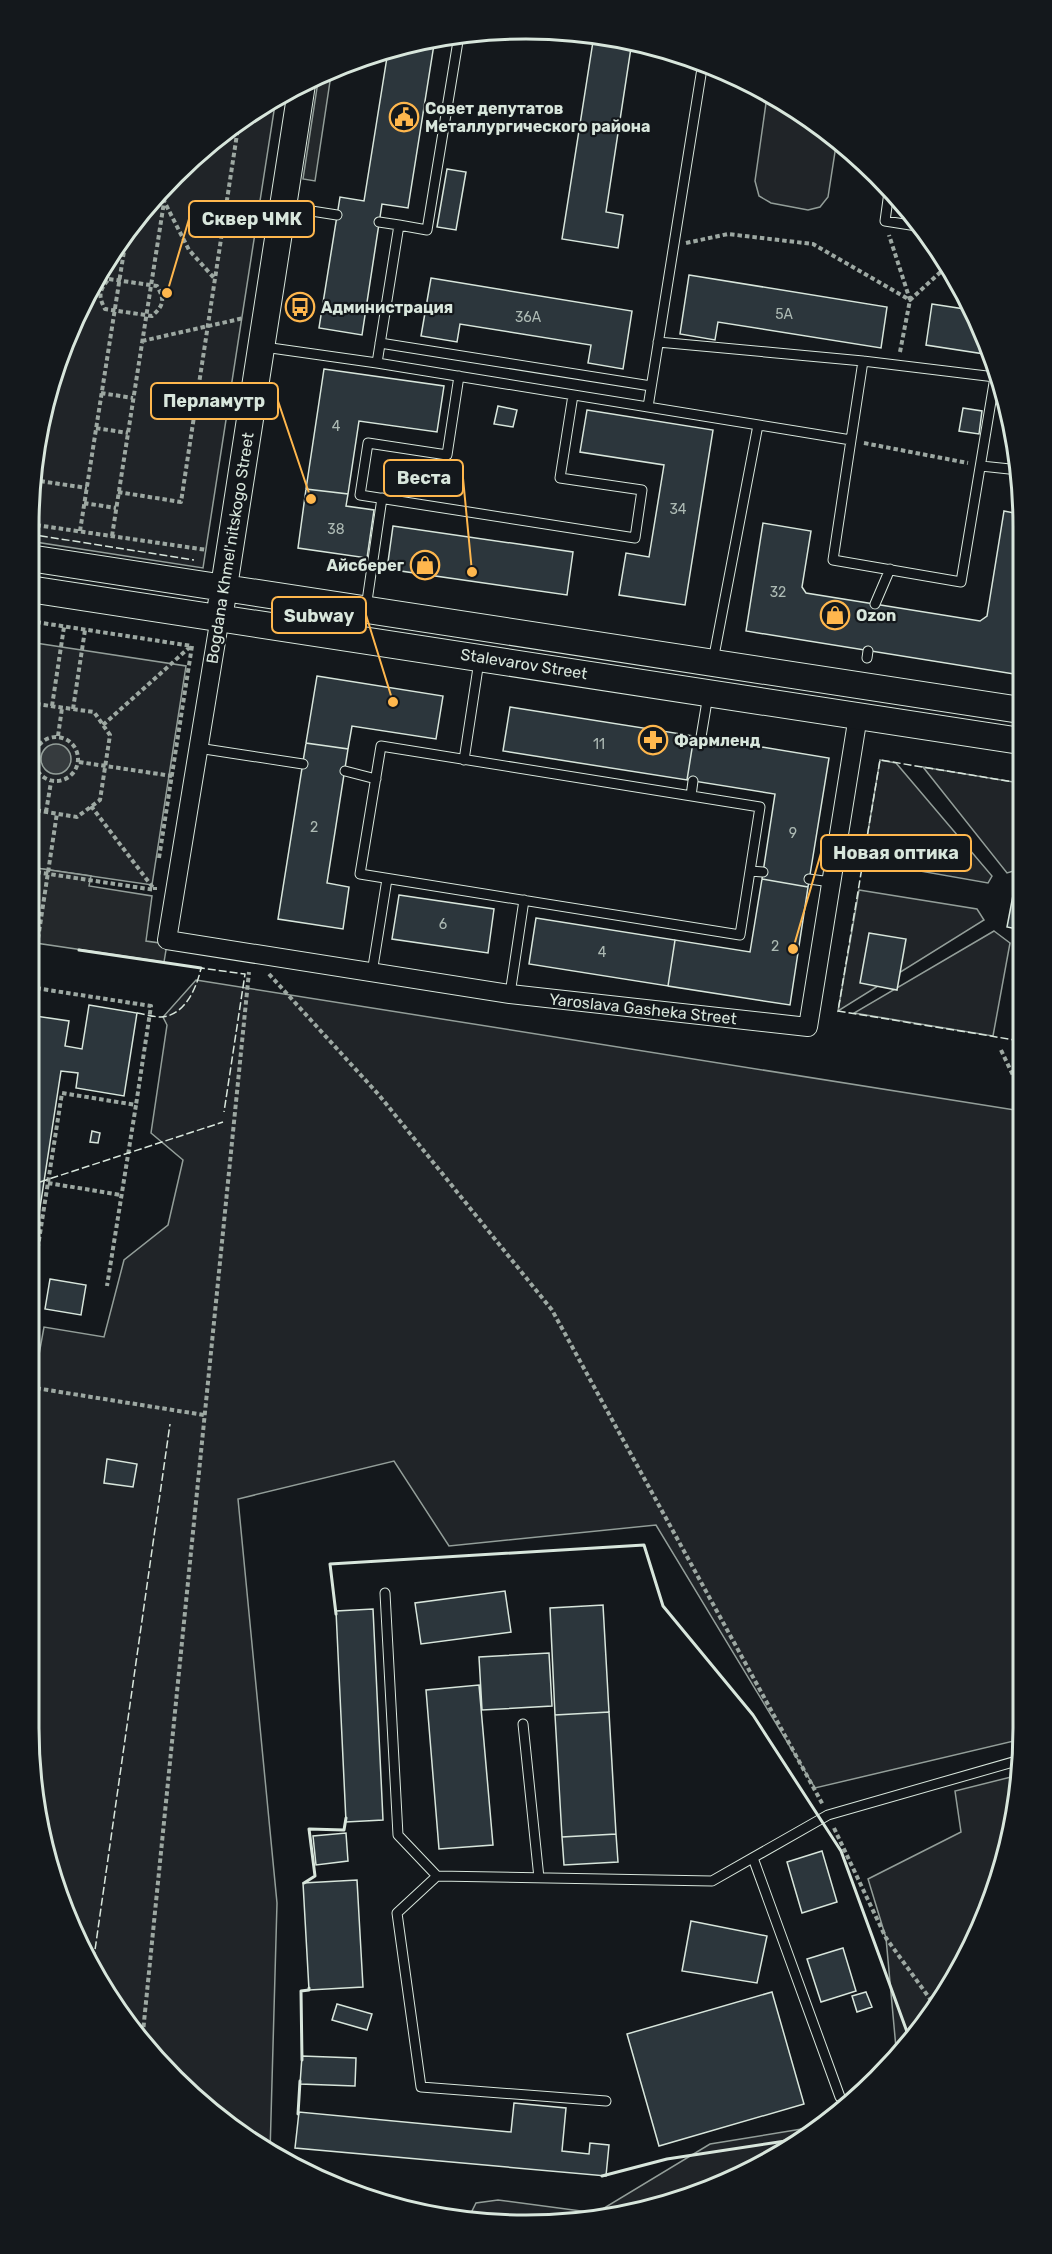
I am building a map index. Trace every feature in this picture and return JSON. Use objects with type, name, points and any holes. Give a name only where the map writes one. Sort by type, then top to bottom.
[{"type":"main road","name":"Bogdana Khmel'nitskogo Street","points":[[220,617],[300,95]]},
{"type":"main road","name":"Stalevarov Street","points":[[39,560],[1013,709]]},
{"type":"main road","name":"Stalevarov Street","points":[[39,591],[1013,740]]},
{"type":"street","name":"Bogdana Khmel'nitskogo Street","points":[[167,940],[220,617]]},
{"type":"street","name":"Yaroslava Gasheka Street","points":[[167,940],[510,994],[808,1028],[858,716]]},
{"type":"lane","points":[[379,222],[428,230],[458,44]]},
{"type":"lane","points":[[648,407],[701,72]]},
{"type":"lane","points":[[888,201],[885,221],[908,225]]},
{"type":"lane","points":[[283,207],[337,215]]},
{"type":"lane","points":[[377,363],[399,225]]},
{"type":"lane","points":[[658,342],[863,361],[989,376]]},
{"type":"lane","points":[[380,343],[651,386]]},
{"type":"lane","points":[[261,347],[377,363],[851,440]]},
{"type":"lane","points":[[863,361],[833,560],[961,582],[993,390]]},
{"type":"lane","points":[[459,376],[447,455],[368,443],[360,495],[635,538],[642,490],[560,478],[573,395]]},
{"type":"lane","points":[[713,663],[758,425]]},
{"type":"lane","points":[[981,466],[1010,469]]},
{"type":"lane","points":[[366,610],[382,498]]},
{"type":"lane","points":[[875,604],[890,569]]},
{"type":"lane","points":[[464,759],[479,657]]},
{"type":"lane","points":[[701,737],[708,693]]},
{"type":"lane","points":[[381,746],[760,807],[740,935],[360,874],[376,779],[381,746]]},
{"type":"lane","points":[[198,748],[303,764]]},
{"type":"lane","points":[[345,771],[376,779]]},
{"type":"lane","points":[[691,796],[693,781]]},
{"type":"lane","points":[[750,870],[763,872]]},
{"type":"lane","points":[[372,973],[387,879]]},
{"type":"lane","points":[[809,879],[831,882]]},
{"type":"lane","points":[[510,994],[524,900]]},
{"type":"lane","points":[[385,1593],[398,1834],[437,1876]]},
{"type":"lane","points":[[523,1724],[539,1878]]},
{"type":"lane","points":[[606,2101],[421,2087],[397,1913],[437,1876],[712,1881],[828,1815],[1012,1762]]},
{"type":"lane","points":[[753,1858],[840,2097]]},
{"type":"path","points":[[118,492],[182,502],[237,135]]},
{"type":"path","points":[[164,201],[189,250],[215,280]]},
{"type":"path","points":[[112,536],[164,201]]},
{"type":"path","points":[[885,221],[910,300],[898,362]]},
{"type":"path","points":[[674,246],[728,234],[813,244],[910,300]]},
{"type":"path","points":[[80,531],[123,252]]},
{"type":"path","points":[[910,300],[941,272]]},
{"type":"path","points":[[110,279],[119,280],[157,286],[163,297],[162,307],[152,316],[105,309],[99,298],[101,288],[110,279]]},
{"type":"path","points":[[142,341],[243,318],[265,320]]},
{"type":"path","points":[[101,393],[133,398]]},
{"type":"path","points":[[96,428],[128,433]]},
{"type":"path","points":[[851,440],[981,466]]},
{"type":"path","points":[[41,481],[87,488]]},
{"type":"path","points":[[84,503],[116,508]]},
{"type":"path","points":[[39,525],[207,550]]},
{"type":"path","points":[[39,623],[192,646]]},
{"type":"path","points":[[52,706],[64,627]]},
{"type":"path","points":[[73,709],[86,630]]},
{"type":"path","points":[[103,725],[192,646]]},
{"type":"path","points":[[158,867],[192,646]]},
{"type":"path","points":[[39,704],[94,712],[110,735],[100,800],[77,817],[39,811]]},
{"type":"path","points":[[58,736],[62,708]]},
{"type":"path","points":[[39,744],[47,738],[58,736],[69,741],[77,750],[78,762],[74,773],[63,781],[51,782],[39,773]]},
{"type":"path","points":[[78,762],[194,779]]},
{"type":"path","points":[[46,812],[51,782]]},
{"type":"path","points":[[91,806],[154,890]]},
{"type":"path","points":[[39,928],[57,813]]},
{"type":"path","points":[[39,873],[154,890]]},
{"type":"path","points":[[154,890],[156,879]]},
{"type":"path","points":[[143,2028],[251,953]]},
{"type":"path","points":[[251,953],[379,1095],[552,1310],[828,1815],[885,1938],[931,1999]]},
{"type":"path","points":[[39,989],[151,1006],[107,1286]]},
{"type":"path","points":[[1001,1050],[1013,1075]]},
{"type":"path","points":[[39,1240],[62,1094],[136,1105]]},
{"type":"path","points":[[48,1183],[122,1195]]},
{"type":"path","points":[[39,1389],[204,1414]]},
{"type":"shaded area","points":[[330,80],[315,181],[303,179],[317,86]]},
{"type":"shaded area","points":[[766,102],[797,121],[835,151],[828,197],[820,207],[808,210],[771,203],[759,196],[755,181]]},
{"type":"shaded area","points":[[274,109],[203,568],[39,543],[43,462],[48,431],[65,369],[89,311],[121,255],[160,205],[205,160],[255,121]]},
{"type":"shaded area","points":[[39,644],[186,666],[152,885],[39,868]]},
{"type":"shaded area","points":[[56,744],[67,748],[71,759],[67,770],[56,774],[45,770],[41,759],[45,748]]},
{"type":"shaded area","points":[[880,760],[896,763],[992,876],[988,883],[863,861]]},
{"type":"shaded area","points":[[923,767],[1013,782],[1013,871],[1007,873]]},
{"type":"shaded area","points":[[39,868],[91,876],[89,886],[152,896],[146,941],[167,944],[164,962],[39,943]]},
{"type":"shaded area","points":[[859,890],[977,909],[984,920],[838,1011]]},
{"type":"shaded area","points":[[994,931],[1010,943],[993,1036],[854,1013]]},
{"type":"shaded area","points":[[196,980],[1013,1110],[1013,1741],[815,1788],[656,1525],[449,1546],[394,1461],[238,1499],[277,1903],[270,2143],[230,2114],[182,2072],[160,2049],[121,1999],[89,1943],[65,1885],[48,1823],[43,1792],[39,1728],[39,1354],[44,1327],[104,1337],[124,1260],[168,1225],[183,1160],[151,1133],[167,1025],[163,1017]]},
{"type":"shaded area","points":[[1010,1777],[1004,1823],[987,1885],[976,1914],[948,1972],[931,1999],[896,2044],[886,1938],[868,1879],[961,1832],[955,1791]]},
{"type":"shaded area","points":[[802,2129],[770,2150],[712,2178],[652,2198],[603,2209],[710,2144]]},
{"type":"shaded area","points":[[498,2200],[585,2211],[526,2215],[472,2212],[476,2203]]},
{"type":"building","points":[[593,43],[631,50],[606,212],[623,215],[618,248],[562,239]]},
{"type":"building","points":[[433,48],[408,208],[382,204],[362,335],[319,328],[340,197],[364,201],[387,60]]},
{"type":"building","points":[[447,169],[466,172],[456,230],[437,227]]},
{"type":"building","points":[[689,275],[887,307],[881,348],[718,322],[715,340],[680,334]]},
{"type":"building","points":[[431,278],[632,311],[623,369],[588,363],[591,345],[460,324],[457,342],[421,336]]},
{"type":"building","points":[[932,304],[962,309],[981,353],[926,345]]},
{"type":"building","points":[[324,369],[444,386],[437,432],[359,421],[348,494],[306,489]]},
{"type":"building","points":[[498,406],[517,410],[513,427],[494,424]]},
{"type":"building","points":[[963,408],[982,411],[979,434],[959,431]]},
{"type":"building","points":[[587,410],[713,430],[685,605],[619,595],[626,553],[649,557],[664,465],[580,452]]},
{"type":"building","points":[[306,489],[348,494],[346,506],[374,510],[367,558],[298,548]]},
{"type":"building","points":[[1004,511],[1013,513],[1013,674],[746,631],[763,523],[811,531],[802,587],[806,593],[980,621],[987,616]]},
{"type":"building","points":[[393,526],[573,552],[567,595],[387,569]]},
{"type":"building","points":[[317,676],[443,696],[436,739],[352,726],[348,749],[306,743]]},
{"type":"building","points":[[510,707],[694,736],[687,780],[503,751]]},
{"type":"building","points":[[694,736],[829,758],[808,887],[762,879],[775,794],[687,780]]},
{"type":"building","points":[[306,743],[348,749],[327,883],[349,887],[343,929],[278,919]]},
{"type":"building","points":[[762,879],[808,887],[790,1005],[668,986],[675,940],[750,952]]},
{"type":"building","points":[[399,895],[494,909],[488,953],[392,939]]},
{"type":"building","points":[[1013,895],[1013,928],[1007,927]]},
{"type":"building","points":[[536,918],[675,940],[668,986],[529,964]]},
{"type":"building","points":[[869,933],[906,939],[897,990],[860,983]]},
{"type":"building","points":[[89,1005],[137,1013],[124,1096],[76,1088],[78,1073],[61,1071],[39,1214],[39,1016],[69,1021],[65,1046],[82,1049]]},
{"type":"building","points":[[92,1131],[100,1133],[98,1143],[90,1142]]},
{"type":"building","points":[[50,1279],[86,1285],[81,1315],[45,1309]]},
{"type":"building","points":[[107,1459],[137,1464],[133,1487],[104,1483]]},
{"type":"building","points":[[505,1591],[511,1632],[421,1644],[415,1603]]},
{"type":"building","points":[[603,1605],[609,1712],[555,1715],[550,1608]]},
{"type":"building","points":[[373,1609],[383,1820],[346,1822],[336,1611]]},
{"type":"building","points":[[549,1653],[552,1706],[482,1710],[479,1657]]},
{"type":"building","points":[[479,1685],[493,1845],[439,1849],[426,1690]]},
{"type":"building","points":[[609,1712],[616,1834],[562,1837],[555,1715]]},
{"type":"building","points":[[346,1833],[348,1861],[316,1865],[313,1836]]},
{"type":"building","points":[[616,1834],[618,1862],[564,1865],[562,1837]]},
{"type":"building","points":[[822,1851],[837,1902],[802,1913],[787,1862]]},
{"type":"building","points":[[357,1880],[363,1987],[309,1990],[303,1883]]},
{"type":"building","points":[[691,1921],[767,1936],[757,1983],[682,1971]]},
{"type":"building","points":[[843,1948],[856,1991],[821,2002],[807,1959]]},
{"type":"building","points":[[772,1992],[804,2104],[659,2146],[627,2034]]},
{"type":"building","points":[[866,1992],[872,2007],[857,2012],[852,1996]]},
{"type":"building","points":[[337,2004],[372,2014],[367,2030],[332,2020]]},
{"type":"building","points":[[302,2056],[356,2058],[355,2086],[300,2084]]},
{"type":"building","points":[[514,2103],[566,2108],[562,2151],[589,2154],[590,2143],[609,2145],[606,2176],[295,2148],[299,2112],[511,2132]]},
{"type":"fence","points":[[39,536],[194,560]]},
{"type":"fence","points":[[1013,782],[880,760],[838,1011],[1013,1040]]},
{"type":"fence","points":[[137,1013],[161,1017],[177,1012],[193,992],[201,968],[245,974],[224,1112]]},
{"type":"fence","points":[[40,1182],[223,1122]]},
{"type":"fence","points":[[94,1954],[170,1424]]},
{"type":"wall","points":[[79,950],[201,968]]},
{"type":"wall","points":[[336,1614],[330,1564],[644,1545],[663,1606],[753,1715],[841,1851],[907,2031]]},
{"type":"wall","points":[[304,1883],[315,1876],[309,1829],[344,1830],[346,1818]]},
{"type":"wall","points":[[302,2060],[301,1991],[309,1990],[309,1988]]},
{"type":"wall","points":[[298,2114],[300,2081]]},
{"type":"wall","points":[[602,2176],[667,2159],[784,2141]]},
{"type":"place","name":"Совет депутатов Металлургического района","points":[[404,117]]},
{"type":"place","name":"Сквер ЧМК","points":[[167,293]]},
{"type":"place","name":"Администрация","points":[[300,307]]},
{"type":"place","name":"Перламутр","points":[[311,499]]},
{"type":"place","name":"Айсберег","points":[[425,565]]},
{"type":"place","name":"Веста","points":[[472,572]]},
{"type":"place","name":"Ozon","points":[[835,615]]},
{"type":"place","name":"Subway","points":[[393,702]]},
{"type":"place","name":"Фармленд","points":[[653,740]]},
{"type":"place","name":"Новая оптика","points":[[793,949]]}]
